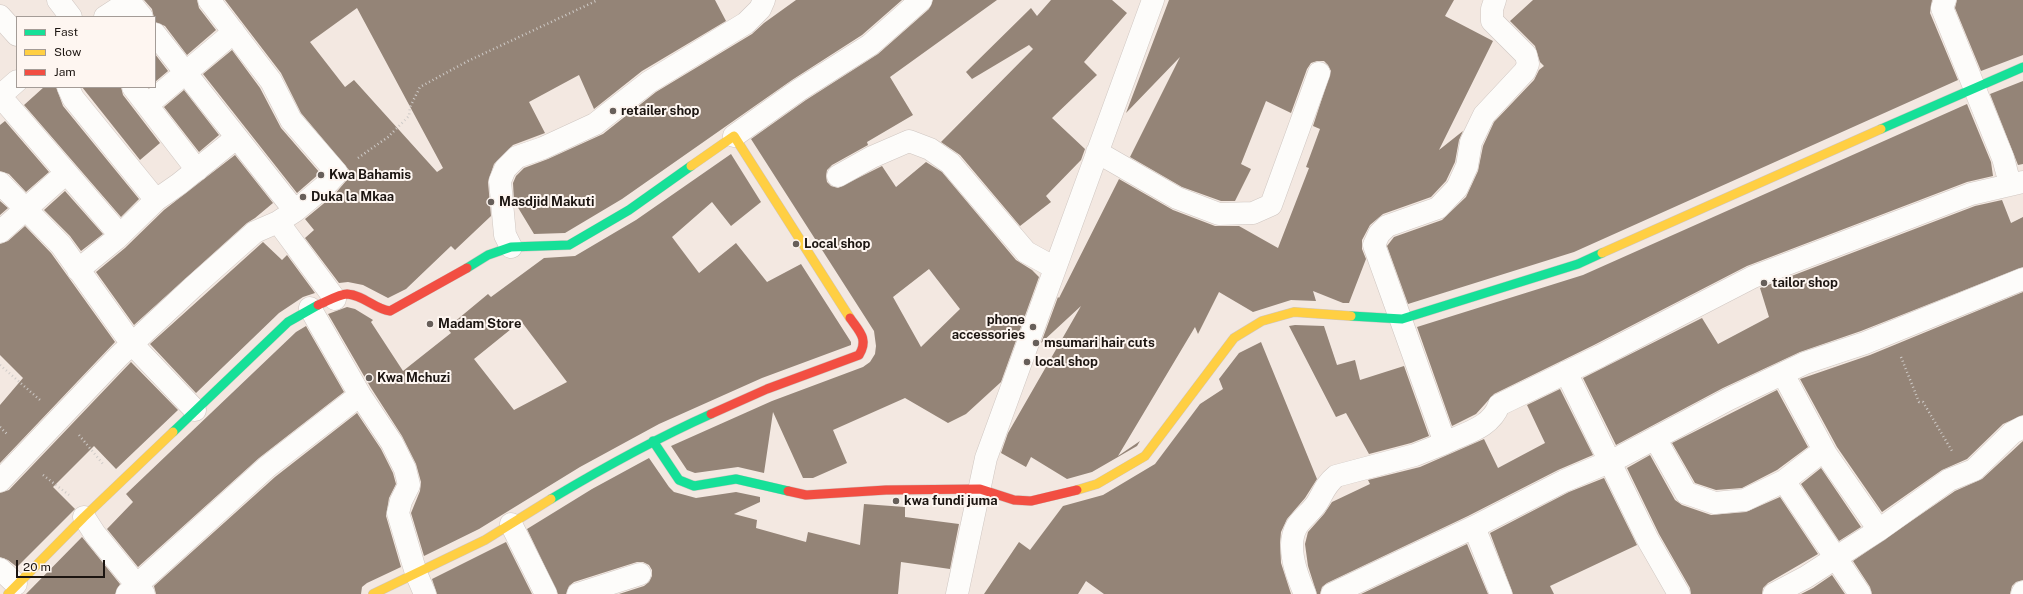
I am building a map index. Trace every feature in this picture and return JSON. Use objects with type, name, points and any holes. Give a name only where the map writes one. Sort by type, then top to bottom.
[{"type":"street","points":[[58,0],[70,16]]},
{"type":"street","points":[[0,481],[54,423],[132,344],[255,232],[286,217],[326,185],[337,174],[291,120],[271,81],[209,0]]},
{"type":"street","points":[[511,247],[505,235],[500,181],[505,169],[517,158],[543,148],[595,124],[649,82],[746,23],[760,9],[764,0]]},
{"type":"street","points":[[0,569],[12,589],[84,517],[288,322],[310,308],[346,294],[352,294],[360,297],[380,310],[390,311],[405,304],[488,255],[511,247],[569,245],[629,210],[798,90],[870,45],[921,0]]},
{"type":"street","points":[[957,594],[986,458],[1153,0]]},
{"type":"street","points":[[1444,443],[1402,319],[1374,245],[1379,234],[1388,226],[1438,208],[1457,188],[1467,166],[1471,142],[1484,115],[1525,71],[1528,64],[1526,55],[1492,21],[1492,9],[1495,0]]},
{"type":"street","points":[[1305,594],[1292,556],[1293,539],[1296,526],[1317,503],[1327,483],[1336,476],[1415,455],[1489,422],[1496,415],[1499,405],[1753,277],[1971,194],[2017,183],[2003,158],[1942,8],[1945,0]]},
{"type":"street","points":[[107,16],[133,5]]},
{"type":"street","points":[[0,16],[16,35]]},
{"type":"street","points":[[147,105],[234,32]]},
{"type":"street","points":[[156,35],[236,138],[335,298]]},
{"type":"street","points":[[653,441],[679,480],[694,486],[736,479],[806,495],[886,490],[980,489],[1014,500],[1031,501],[1050,497],[1097,484],[1145,456],[1234,338],[1262,320],[1294,312],[1402,319],[1578,264],[2023,67]]},
{"type":"street","points":[[1097,152],[1177,198],[1219,214],[1253,213],[1271,205],[1319,73]]},
{"type":"street","points":[[16,82],[0,96],[120,235]]},
{"type":"street","points":[[68,88],[73,98],[156,200]]},
{"type":"street","points":[[134,88],[197,170]]},
{"type":"street","points":[[373,594],[485,540],[586,478],[653,441],[766,389],[859,355],[864,348],[863,338],[734,136]]},
{"type":"street","points":[[78,270],[120,235],[156,200],[197,170],[236,138]]},
{"type":"street","points":[[838,176],[872,157],[909,141],[930,149],[950,163],[1026,252],[1055,268]]},
{"type":"street","points":[[0,232],[66,173]]},
{"type":"street","points":[[0,183],[61,246],[132,344],[195,410]]},
{"type":"street","points":[[1332,594],[1474,527],[1564,481],[1609,462],[1729,400],[1805,363],[1890,332],[2023,279]]},
{"type":"street","points":[[310,308],[360,395],[392,443],[405,469],[409,485],[401,501],[398,513],[416,573],[425,594]]},
{"type":"street","points":[[1566,372],[1648,540],[1679,594]]},
{"type":"street","points":[[1783,374],[1824,450],[1879,530]]},
{"type":"street","points":[[84,517],[136,591],[267,467],[360,395]]},
{"type":"street","points":[[1774,594],[1836,558],[1879,530],[1949,480],[1974,470],[2012,433],[2023,427]]},
{"type":"street","points":[[1655,438],[1686,492],[1715,503],[1745,500],[1784,481],[1824,450]]},
{"type":"street","points":[[1784,481],[1860,594]]},
{"type":"street","points":[[511,524],[546,594]]},
{"type":"street","points":[[1474,527],[1501,594]]},
{"type":"street","points":[[578,594],[640,574]]},
{"type":"path","points":[[337,174],[388,137],[409,116],[410,107],[420,88],[468,61],[598,0]]},
{"type":"path","points":[[1890,332],[1919,402],[1923,402],[1965,474]]},
{"type":"building","points":[[144,0],[197,0],[199,8],[216,30],[187,55],[165,26],[156,22],[156,16],[154,16],[152,9]]},
{"type":"building","points":[[225,0],[715,0],[726,21],[642,71],[594,109],[579,75],[529,102],[545,133],[513,145],[494,164],[488,182],[491,216],[455,250],[451,246],[406,289],[388,298],[363,285],[348,282],[339,283],[305,238],[314,230],[305,219],[334,195],[349,176],[349,170],[301,113],[281,73]],"holes":[[[357,8],[443,168],[437,172],[354,80],[345,87],[310,42]]]},
{"type":"building","points":[[796,0],[902,0],[862,35],[792,80],[622,199],[565,233],[534,234],[514,201],[513,183],[516,176],[524,168],[548,159],[603,134],[656,92],[752,34],[764,23]]},
{"type":"building","points":[[933,0],[997,0],[890,77],[913,115],[867,142],[868,145],[832,165],[827,170],[827,182],[831,186],[838,188],[882,166],[896,187],[926,162],[942,172],[1016,260],[1032,270],[1039,277],[1001,382],[966,414],[948,423],[905,398],[833,430],[847,463],[813,478],[803,478],[773,412],[764,473],[738,467],[695,473],[687,470],[671,446],[772,401],[863,367],[870,362],[875,354],[876,346],[874,331],[751,139],[806,100],[878,54],[929,9]],"holes":[[[929,269],[960,309],[921,347],[893,297]]]},
{"type":"building","points":[[1051,0],[1112,0],[1127,13],[1084,62],[1097,75],[1052,118],[1085,149],[1081,160],[1046,196],[1051,202],[1020,226],[960,155],[941,142],[1033,49],[1029,45],[972,79],[966,72],[1031,8],[1037,16]]},
{"type":"building","points":[[1169,0],[1454,0],[1445,16],[1493,41],[1439,150],[1463,131],[1459,140],[1455,162],[1446,181],[1431,197],[1383,214],[1370,225],[1362,240],[1362,249],[1366,259],[1349,303],[1343,303],[1313,291],[1316,301],[1291,300],[1253,312],[1219,292],[1198,334],[1195,327],[1118,456],[1140,441],[1137,446],[1092,472],[1067,479],[1031,457],[1026,467],[1001,453],[1008,433],[1081,306],[1041,343],[1058,297],[1059,298],[1119,179],[1173,210],[1215,226],[1239,226],[1278,248],[1309,168],[1306,167],[1320,129],[1313,126],[1331,71],[1324,61],[1311,63],[1307,69],[1291,113],[1266,101],[1241,164],[1251,169],[1235,201],[1221,201],[1182,187],[1130,157],[1180,57],[1126,113]]},
{"type":"building","points":[[1533,0],[1932,0],[1930,13],[1958,80],[1574,252],[1408,304],[1387,246],[1394,237],[1442,220],[1466,197],[1478,171],[1483,146],[1494,122],[1534,80],[1539,70],[1544,66],[1540,62],[1535,46],[1510,21]]},
{"type":"building","points":[[1957,0],[2023,0],[2023,55],[1981,71],[1955,8]]},
{"type":"building","points":[[232,50],[260,88],[281,128],[320,173],[297,193],[203,74]]},
{"type":"building","points":[[156,55],[168,71],[156,81]]},
{"type":"building","points":[[2023,81],[2023,164],[2018,165],[1990,94]]},
{"type":"building","points":[[43,88],[56,88],[63,106],[139,199],[121,217],[24,105]]},
{"type":"building","points":[[83,88],[121,88],[123,95],[160,143],[140,160]]},
{"type":"building","points":[[184,90],[219,135],[199,152],[164,107]]},
{"type":"building","points":[[1967,104],[1991,162],[1993,176],[1967,182],[1747,266],[1594,345],[1494,394],[1476,414],[1452,426],[1417,327],[1583,275]]},
{"type":"building","points":[[5,121],[49,172],[26,192],[9,174],[0,171],[0,125]]},
{"type":"building","points":[[731,154],[761,202],[731,226],[712,202],[672,237],[699,273],[736,243],[767,282],[801,264],[851,342],[851,345],[762,378],[659,424],[580,467],[479,529],[424,556],[411,513],[420,491],[421,482],[416,464],[402,436],[371,388],[328,314],[347,307],[355,309],[373,320],[371,322],[403,371],[451,333],[447,328],[488,294],[491,297],[544,258],[575,256],[636,220]],"holes":[[[521,321],[567,382],[514,410],[474,359]]]},
{"type":"building","points":[[235,155],[273,203],[247,223],[134,325],[96,272],[125,248],[164,210]]},
{"type":"building","points":[[65,191],[103,234],[81,251],[70,236],[44,210]]},
{"type":"building","points":[[2002,200],[2011,223],[2023,217],[2023,267],[1861,331],[1800,352],[1723,388],[1616,445],[1583,378],[1702,318],[1718,344],[1769,317],[1760,288],[1975,206]]},
{"type":"building","points":[[0,201],[8,208],[0,215]]},
{"type":"building","points":[[25,226],[51,253],[115,342],[0,463],[0,405],[23,378],[0,355],[0,244],[8,241]]},
{"type":"building","points":[[263,242],[282,260],[287,255],[315,293],[303,297],[279,313],[196,393],[150,344]]},
{"type":"building","points":[[2023,292],[2023,415],[2003,424],[1967,459],[1942,470],[1882,512],[1837,447],[1800,379],[1870,355]]},
{"type":"building","points":[[306,326],[344,392],[259,458],[138,567],[107,529],[133,502],[126,494],[296,332]]},
{"type":"building","points":[[1289,326],[1324,326],[1337,365],[1355,360],[1360,380],[1404,366],[1429,436],[1411,443],[1369,454],[1346,413],[1336,417]]},
{"type":"building","points":[[1261,342],[1317,479],[1305,498],[1287,519],[1281,532],[1281,563],[1291,594],[1104,594],[1086,581],[1078,594],[984,594],[1019,542],[1030,550],[1063,506],[1103,495],[1155,464],[1200,404],[1223,389],[1219,379],[1239,353]]},
{"type":"building","points":[[131,362],[178,410],[116,469],[94,446],[53,487],[75,509],[17,567],[8,560],[0,557],[0,493],[9,490]]},
{"type":"building","points":[[1560,389],[1593,455],[1558,470],[1468,516],[1327,583],[1322,587],[1320,594],[1317,594],[1308,566],[1305,544],[1308,532],[1324,514],[1332,502],[1370,484],[1368,480],[1420,467],[1484,439],[1498,468],[1545,443],[1527,405]]},
{"type":"building","points":[[1777,390],[1808,447],[1777,470],[1742,488],[1716,490],[1695,483],[1672,443]]},
{"type":"building","points":[[357,413],[381,449],[393,473],[396,484],[389,498],[386,516],[401,567],[367,583],[362,587],[361,594],[156,594],[154,586],[275,477]]},
{"type":"building","points":[[2023,441],[2023,580],[2016,582],[2012,586],[2010,594],[1872,594],[1870,587],[1853,561],[1955,491],[1982,479]]},
{"type":"building","points":[[1650,455],[1675,500],[1682,505],[1711,515],[1746,512],[1780,497],[1818,554],[1768,583],[1763,588],[1762,594],[1691,594],[1690,588],[1659,534],[1627,468]]},
{"type":"building","points":[[649,458],[674,492],[696,498],[736,492],[760,497],[760,502],[734,514],[757,520],[756,528],[806,542],[808,532],[860,545],[864,504],[905,507],[905,517],[959,524],[950,569],[901,562],[898,594],[619,594],[644,586],[649,582],[652,576],[652,570],[649,565],[643,562],[637,562],[574,582],[569,586],[566,594],[558,594],[527,529],[592,489]]},
{"type":"building","points":[[1821,468],[1861,527],[1839,541],[1801,484]]},
{"type":"building","points":[[1604,478],[1637,545],[1550,586],[1554,594],[1513,594],[1490,533],[1569,492]]},
{"type":"building","points":[[82,537],[120,584],[115,594],[26,594]]},
{"type":"building","points":[[506,542],[532,594],[437,594],[432,579]]},
{"type":"building","points":[[1467,544],[1488,594],[1361,594]]},
{"type":"building","points":[[1832,575],[1845,594],[1801,594],[1813,588]]},
{"type":"traffic: fast","points":[[1881,129],[2023,67]]},
{"type":"traffic: fast","points":[[467,268],[488,255],[511,247],[569,245],[629,210],[691,166]]},
{"type":"traffic: fast","points":[[1351,316],[1402,319],[1578,264],[1602,253]]},
{"type":"traffic: fast","points":[[173,432],[288,322],[318,305]]},
{"type":"traffic: fast","points":[[551,499],[630,454],[711,414]]},
{"type":"traffic: fast","points":[[653,441],[679,480],[694,486],[736,479],[788,491]]},
{"type":"traffic: slow","points":[[1602,253],[1881,129]]},
{"type":"traffic: slow","points":[[691,166],[734,136],[850,318]]},
{"type":"traffic: slow","points":[[1077,490],[1097,484],[1145,456],[1234,338],[1262,321],[1294,312],[1351,316]]},
{"type":"traffic: slow","points":[[8,594],[84,517],[173,432]]},
{"type":"traffic: slow","points":[[373,594],[485,540],[551,499]]},
{"type":"traffic: jam","points":[[318,305],[347,294],[359,297],[379,308],[390,311],[467,268]]},
{"type":"traffic: jam","points":[[711,414],[767,389],[859,355],[863,344],[862,335],[850,318]]},
{"type":"traffic: jam","points":[[788,491],[806,495],[886,490],[980,489],[1014,500],[1031,501],[1077,490]]},
{"type":"place","name":"retailer shop","points":[[613,111]]},
{"type":"place","name":"Kwa Bahamis","points":[[321,175]]},
{"type":"place","name":"Duka la Mkaa","points":[[303,197]]},
{"type":"place","name":"Masdjid Makuti","points":[[491,202]]},
{"type":"place","name":"Local shop","points":[[796,244]]},
{"type":"place","name":"tailor shop","points":[[1764,283]]},
{"type":"place","name":"Madam Store","points":[[430,324]]},
{"type":"place","name":"phone accessories","points":[[1033,327]]},
{"type":"place","name":"msumari hair cuts","points":[[1036,343]]},
{"type":"place","name":"local shop","points":[[1027,362]]},
{"type":"place","name":"Kwa Mchuzi","points":[[369,378]]},
{"type":"place","name":"kwa fundi juma","points":[[896,501]]}]
